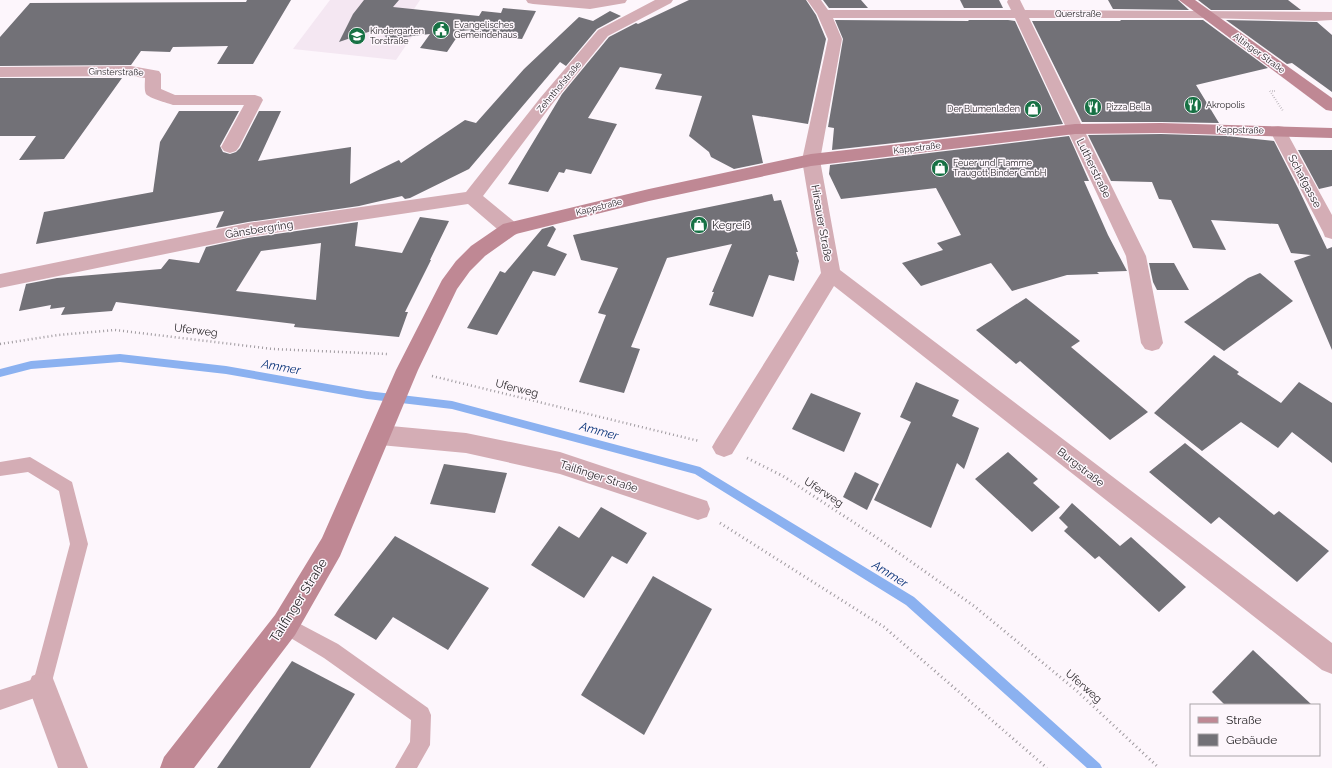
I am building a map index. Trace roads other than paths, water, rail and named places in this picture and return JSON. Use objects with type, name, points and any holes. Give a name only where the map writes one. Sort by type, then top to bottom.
[{"type":"street","points":[[533,0],[590,5],[620,0]]},
{"type":"street","name":"Zehnthofstraße","points":[[472,197],[547,100],[603,33],[666,0]]},
{"type":"street","name":"Altinger Straße","points":[[1186,0],[1332,106]]},
{"type":"street","name":"Querstraße","points":[[819,7],[1016,7],[1206,14],[1315,17],[1332,16]]},
{"type":"street","name":"Hirsauer Straße","points":[[724,447],[830,274],[811,160],[835,40],[819,7]]},
{"type":"street","name":"Lutherstraße","points":[[1016,7],[1136,256],[1152,343]]},
{"type":"street","name":"Ginsterstraße","points":[[0,72],[131,71],[153,74],[153,92],[173,100],[255,100],[230,147]]},
{"type":"street","name":"Kappstraße","points":[[510,229],[649,195],[811,160],[1075,129],[1161,128],[1332,133]]},
{"type":"street","name":"Schafgasse","points":[[1278,131],[1332,232]]},
{"type":"street","points":[[472,197],[510,229]]},
{"type":"street","name":"Gänsbergring","points":[[0,281],[248,230],[472,197]]},
{"type":"street","name":"Tailfinger Straße","points":[[175,768],[285,625],[331,547],[411,363],[449,285],[463,266],[478,251],[510,229]]},
{"type":"street","name":"Burgstraße","points":[[830,274],[1332,660]]},
{"type":"street","name":"Tailfinger Straße","points":[[383,428],[560,463],[698,509]]},
{"type":"street","points":[[42,686],[73,768]]},
{"type":"lane","points":[[0,469],[30,464],[66,487],[79,544],[42,686],[0,700]]},
{"type":"lane","points":[[285,625],[331,651],[421,715],[420,745],[405,768]]},
{"type":"waterway","name":"Ammer","points":[[0,373],[31,365],[120,358],[226,370],[367,395],[452,405],[697,470],[910,601],[1096,768]]},
{"type":"place","name":"Evangelisches Gemeindehaus","points":[[441,30]]},
{"type":"place","name":"Kindergarten Torstraße","points":[[357,36]]},
{"type":"place","name":"Akropolis","points":[[1193,105]]},
{"type":"place","name":"Pizza Bella","points":[[1093,107]]},
{"type":"place","name":"Der Blumenladen","points":[[1033,109]]},
{"type":"place","name":"Feuer und Flamme Traugott Binder GmbH","points":[[940,168]]},
{"type":"place","name":"Kegreiß","points":[[699,225]]}]
